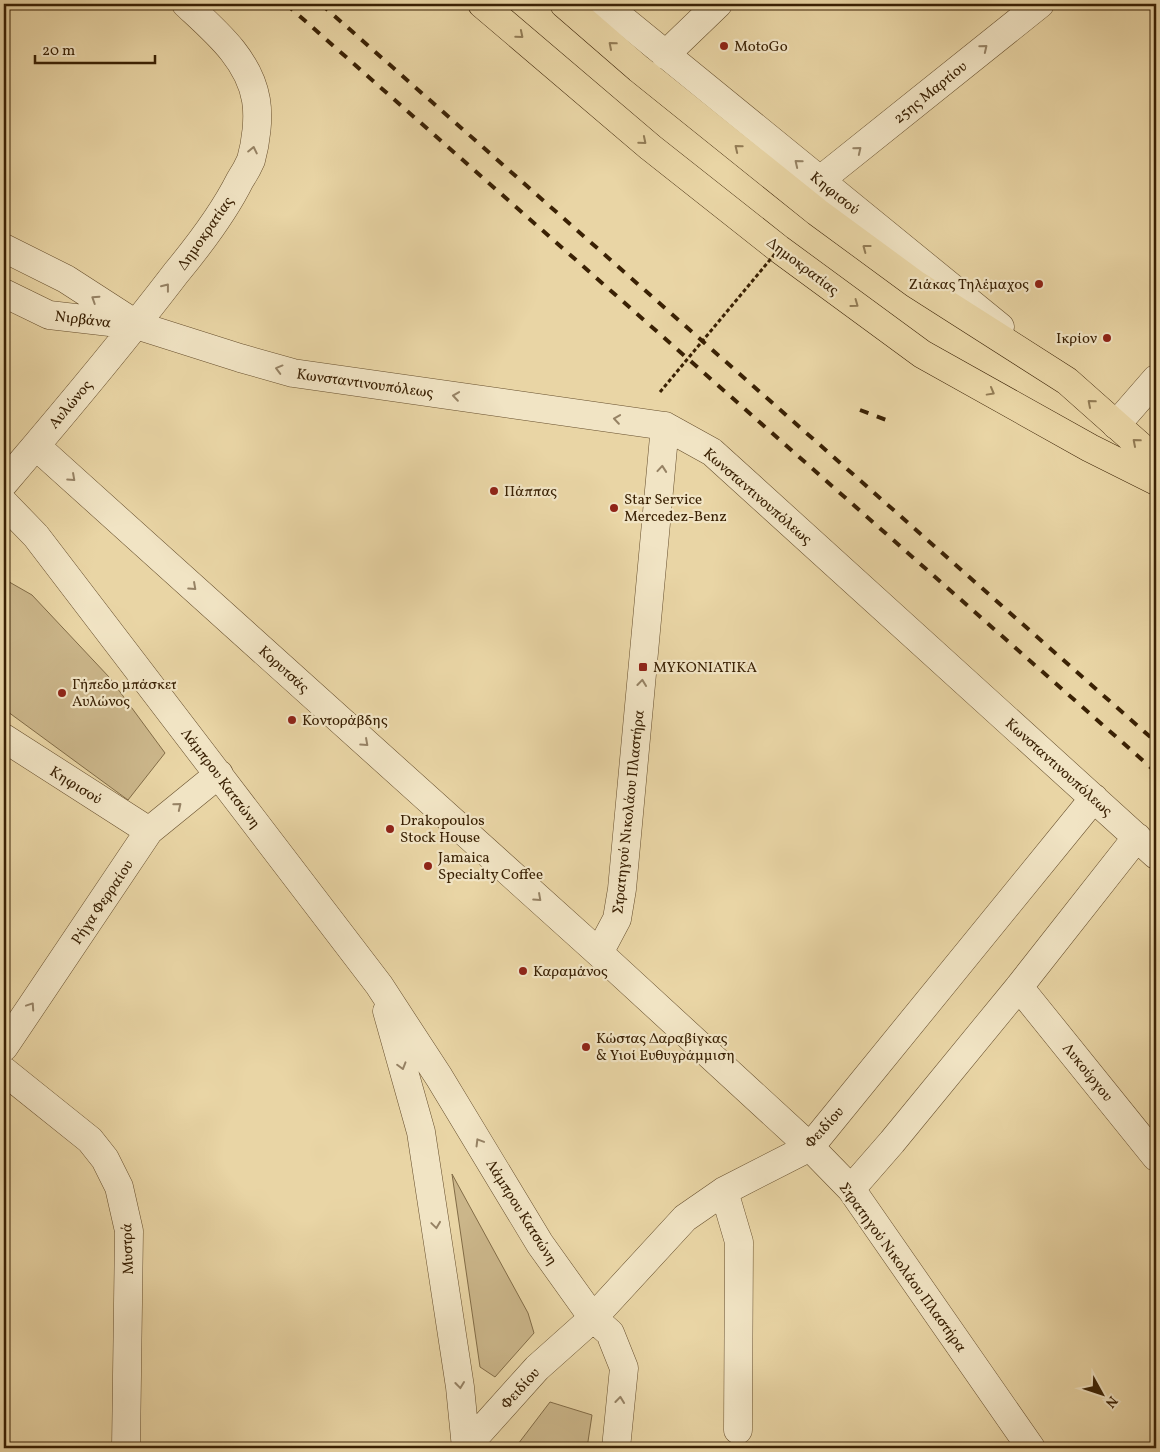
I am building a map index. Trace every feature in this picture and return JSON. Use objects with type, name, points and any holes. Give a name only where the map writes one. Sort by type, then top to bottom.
[{"type":"main road","name":"Δημοκρατίας","points":[[482,4],[650,147],[779,249],[922,354],[1090,448],[1156,481]]},
{"type":"main road","points":[[564,4],[639,69],[817,212],[915,284],[1067,381],[1156,460]]},
{"type":"street","name":"Δημοκρατίας","points":[[136,325],[203,239],[231,199],[250,161],[254,143],[256,100],[250,79],[237,56],[217,33],[186,4]]},
{"type":"street","name":"Κηφισού","points":[[604,4],[1067,381]]},
{"type":"street","points":[[665,55],[718,4]]},
{"type":"street","name":"25ης Μαρτίου","points":[[820,181],[1040,4]]},
{"type":"street","points":[[4,248],[66,279],[136,325]]},
{"type":"street","name":"Νιρβάνα","points":[[4,293],[49,315],[136,325]]},
{"type":"street","name":"Κωνσταντινουπόλεως","points":[[136,325],[293,373],[666,426],[712,452],[1147,846]]},
{"type":"street","name":"Αυλώνος","points":[[4,483],[136,325]]},
{"type":"street","points":[[1116,424],[1156,379]]},
{"type":"street","name":"Στρατηγού Νικολάου Πλαστήρα","points":[[666,426],[622,889],[617,919],[599,953],[810,1148],[851,1189],[1031,1448]]},
{"type":"street","name":"Κορυτσάς","points":[[36,446],[599,953]]},
{"type":"street","name":"Λάμπρου Κατσώνη","points":[[4,503],[36,536],[379,986],[439,1077],[540,1244],[593,1318],[610,1333],[624,1368],[616,1448]]},
{"type":"street","name":"Κηφισού","points":[[4,738],[149,831]]},
{"type":"street","name":"Ρήγα Φερραίου","points":[[4,1047],[149,831],[219,774]]},
{"type":"street","name":"Φειδίου","points":[[466,1448],[537,1368],[593,1318],[685,1218],[724,1191],[810,1148],[1094,798]]},
{"type":"street","points":[[851,1189],[1019,987],[1147,846]]},
{"type":"street","name":"Λάμπρου Κατσώνη","points":[[379,986],[421,1132],[460,1387],[466,1448]]},
{"type":"street","name":"Λυκούργου","points":[[1019,987],[1156,1157]]},
{"type":"street","name":"Μυστρά","points":[[4,1071],[90,1140],[105,1159],[119,1187],[129,1231],[126,1448]]},
{"type":"street","points":[[724,1191],[739,1242],[738,1430]]},
{"type":"path","points":[[660,392],[779,249]]},
{"type":"shaded area","name":"Γήπεδο μπάσκετ Αυλώνος","points":[[4,579],[32,595],[109,677],[165,753],[128,800],[4,709]]},
{"type":"shaded area","points":[[452,1174],[528,1313],[534,1333],[495,1377],[480,1367]]},
{"type":"shaded area","points":[[550,1402],[592,1415],[587,1448],[515,1448]]},
{"type":"railway","points":[[286,4],[1156,772]]},
{"type":"railway","points":[[321,4],[1156,742]]},
{"type":"railway","points":[[860,410],[889,421]]},
{"type":"place","name":"MotoGo","points":[[724,46]]},
{"type":"place","name":"Ζιάκας Τηλέμαχος","points":[[1039,284]]},
{"type":"place","name":"Ικρίον","points":[[1107,338]]},
{"type":"place","name":"Πάππας","points":[[494,491]]},
{"type":"place","name":"Star Service Mercedez-Benz","points":[[614,508]]},
{"type":"place","name":"ΜΥΚΟΝΙΑΤΙΚΑ","points":[[643,667]]},
{"type":"place","name":"Γήπεδο μπάσκετ Αυλώνος","points":[[62,693]]},
{"type":"place","name":"Κοντοράβδης","points":[[292,720]]},
{"type":"place","name":"Drakopoulos Stock House","points":[[390,829]]},
{"type":"place","name":"Jamaica Specialty Coffee","points":[[428,866]]},
{"type":"place","name":"Καραμάνος","points":[[523,971]]},
{"type":"place","name":"Κώστας Δαραβίγκας & Υιοί Ευθυγράμμιση","points":[[586,1047]]}]
